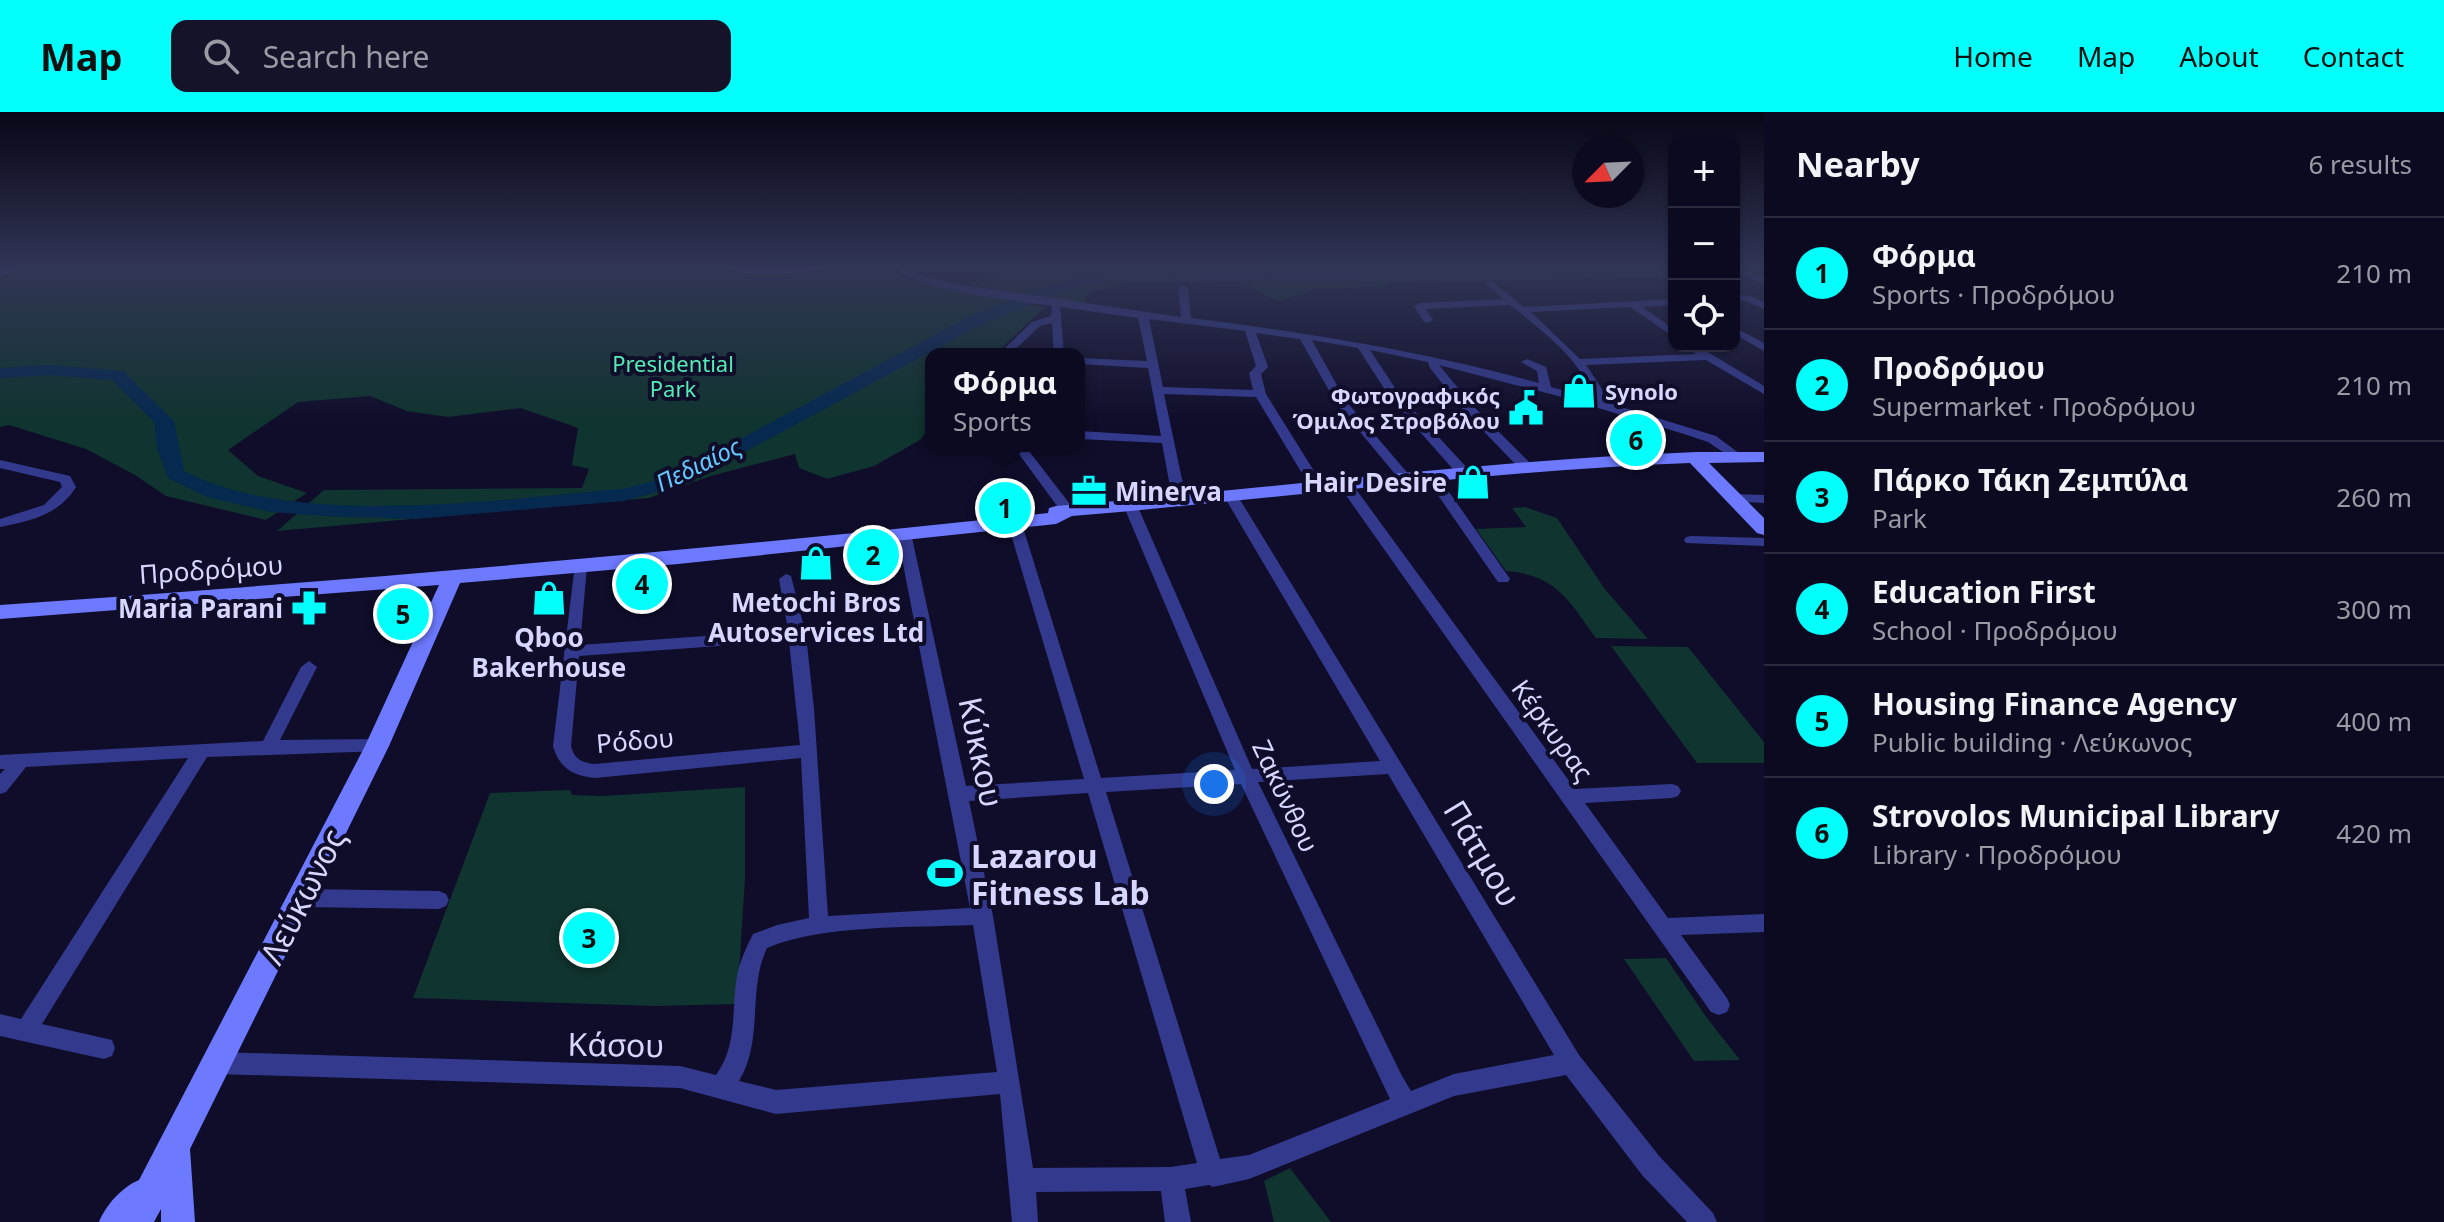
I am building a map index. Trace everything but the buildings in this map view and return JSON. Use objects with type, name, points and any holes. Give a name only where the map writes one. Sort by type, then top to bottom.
[{"type":"main road","name":"Προδρόμου","points":[[904,533],[921,527],[1232,498],[1405,477],[1695,458],[1764,457]]},
{"type":"main road","points":[[1695,458],[1764,529]]},
{"type":"main road","name":"Προδρόμου","points":[[0,612],[580,567],[1056,518],[1068,511]]},
{"type":"main road","name":"Λεύκωνος","points":[[134,1219],[160,1178],[302,898],[377,746],[453,577]]},
{"type":"main road","points":[[177,1144],[178,1222]]},
{"type":"street","points":[[1010,348],[1036,324],[1057,318],[1059,348]]},
{"type":"street","points":[[1144,318],[1180,503]]},
{"type":"street","points":[[1172,318],[1249,327],[1433,359],[1546,388],[1703,436],[1736,457]]},
{"type":"street","points":[[1529,318],[1577,362],[1599,396],[1600,404]]},
{"type":"street","points":[[1651,318],[1668,330]]},
{"type":"street","points":[[1249,327],[1262,367],[1255,373],[1260,394],[1317,487]]},
{"type":"street","points":[[1740,334],[1764,348]]},
{"type":"street","points":[[1304,336],[1340,401],[1405,477]]},
{"type":"street","points":[[1362,345],[1372,368],[1392,396],[1464,473]]},
{"type":"street","points":[[1698,352],[1764,391]]},
{"type":"street","points":[[1577,362],[1705,357]]},
{"type":"street","points":[[1433,359],[1434,366],[1469,409],[1527,468]]},
{"type":"street","points":[[1085,361],[1152,365]]},
{"type":"street","points":[[1527,362],[1542,369],[1546,388]]},
{"type":"street","points":[[1157,390],[1260,394]]},
{"type":"street","points":[[1085,435],[1166,440]]},
{"type":"street","points":[[1703,436],[1713,445],[1716,457]]},
{"type":"street","points":[[1024,452],[1068,511]]},
{"type":"street","points":[[0,464],[65,479],[69,487],[57,503],[0,523]]},
{"type":"street","points":[[1430,475],[1503,579]]},
{"type":"street","name":"Κέρκυρας","points":[[1345,484],[1719,1005]]},
{"type":"street","name":"Πάτμου","points":[[1232,498],[1571,1063],[1651,1166],[1704,1222]]},
{"type":"street","points":[[1732,498],[1764,499]]},
{"type":"street","name":"Ζακύνθου","points":[[1131,507],[1248,778],[1405,1102]]},
{"type":"street","points":[[1014,521],[1213,1175]]},
{"type":"street","name":"Κύκκου","points":[[904,533],[961,794],[983,916],[1010,1082],[1023,1180],[1025,1222]]},
{"type":"street","points":[[1691,540],[1764,542]]},
{"type":"street","name":"Ρόδου","points":[[580,567],[562,746],[565,758],[577,769],[595,771],[809,751]]},
{"type":"street","points":[[786,579],[798,635],[809,751],[819,927]]},
{"type":"street","points":[[573,651],[798,635]]},
{"type":"street","points":[[268,747],[309,667]]},
{"type":"street","points":[[0,762],[268,747],[377,746]]},
{"type":"street","points":[[26,1030],[202,750]]},
{"type":"street","points":[[0,787],[21,761]]},
{"type":"street","points":[[961,794],[1394,767]]},
{"type":"street","points":[[1569,797],[1672,791]]},
{"type":"street","points":[[302,898],[439,900]]},
{"type":"street","points":[[722,1086],[740,1058],[749,964],[755,948],[769,935],[819,927],[983,916]]},
{"type":"street","points":[[1662,927],[1764,923]]},
{"type":"street","points":[[0,1025],[104,1048]]},
{"type":"street","name":"Κάσου","points":[[217,1063],[680,1077],[776,1102],[1010,1082]]},
{"type":"street","points":[[1023,1180],[1171,1179],[1213,1175],[1249,1167],[1405,1102],[1454,1085],[1571,1063]]},
{"type":"street","points":[[1171,1179],[1178,1222]]},
{"type":"green space","name":"Presidential Park","points":[[0,318],[1034,318],[1001,348],[925,348],[925,434],[920,440],[874,466],[827,479],[799,468],[795,454],[711,476],[649,498],[277,531],[324,490],[582,488],[589,469],[572,465],[578,428],[521,408],[448,417],[407,411],[370,396],[298,402],[228,450],[258,476],[307,493],[266,520],[166,496],[135,475],[86,449],[9,425],[0,427]]},
{"type":"green space","points":[[1525,507],[1557,518],[1604,588],[1648,639],[1596,638],[1569,602],[1550,584],[1506,571],[1476,529],[1526,527],[1512,508]]},
{"type":"green space","points":[[1611,646],[1688,647],[1764,742],[1764,763],[1697,763]]},
{"type":"green space","points":[[745,787],[745,878],[737,1004],[654,1006],[413,998],[490,793],[570,790],[572,795],[603,796]]},
{"type":"green space","points":[[1666,958],[1740,1060],[1694,1061],[1624,959]]},
{"type":"green space","points":[[1290,1168],[1331,1222],[1274,1222],[1264,1181]]},
{"type":"waterway","name":"Πεδιαίος","points":[[0,373],[49,370],[117,375],[164,421],[167,448],[175,474],[207,491],[271,505],[415,512],[624,495],[661,485],[721,457],[982,318]]},
{"type":"place","name":"Synolo","points":[[1579,391]]},
{"type":"place","name":"Φωτογραφικός Όμιλος Στροβόλου","points":[[1526,408]]},
{"type":"place","name":"Strovolos Municipal Library","points":[[1636,440]]},
{"type":"place","name":"Hair Desire","points":[[1473,482]]},
{"type":"place","name":"Minerva","points":[[1089,491]]},
{"type":"place","name":"Φόρμα","points":[[1005,508]]},
{"type":"place","name":"Προδρόμου","points":[[873,555]]},
{"type":"place","name":"Metochi Bros Autoservices Ltd","points":[[816,563]]},
{"type":"place","name":"Education First","points":[[642,584]]},
{"type":"place","name":"Qboo Bakerhouse","points":[[549,598]]},
{"type":"place","name":"Maria Parani","points":[[309,608]]},
{"type":"place","name":"Housing Finance Agency","points":[[403,614]]},
{"type":"place","name":"Lazarou Fitness Lab","points":[[945,873]]},
{"type":"place","name":"Πάρκο Τάκη Ζεμπύλα","points":[[589,938]]}]
